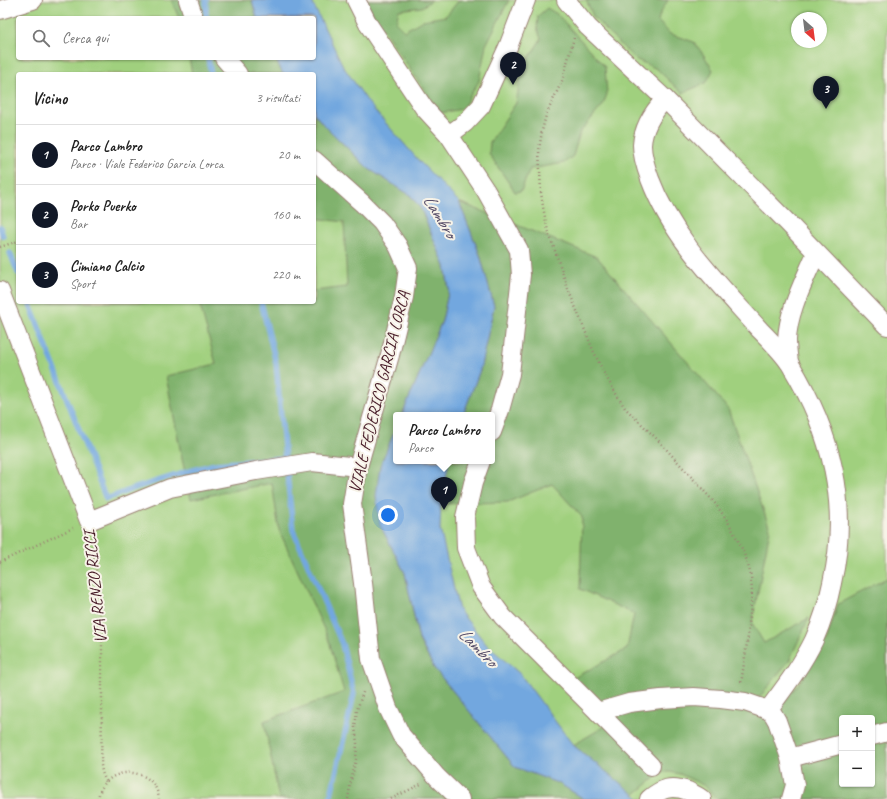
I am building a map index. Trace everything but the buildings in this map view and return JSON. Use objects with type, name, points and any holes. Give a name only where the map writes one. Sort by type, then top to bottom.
[{"type":"street","points":[[0,10],[33,0]]},
{"type":"street","points":[[188,0],[193,16]]},
{"type":"street","points":[[356,0],[368,24],[424,108],[448,135],[486,191],[519,250],[521,275],[510,374],[495,424]]},
{"type":"street","points":[[448,135],[465,123],[481,106],[508,48],[526,0]]},
{"type":"street","points":[[566,0],[588,27],[665,99],[887,326]]},
{"type":"street","points":[[226,60],[236,72]]},
{"type":"street","points":[[665,99],[655,110],[649,121],[643,137],[642,146],[645,164],[658,199],[689,248],[789,362],[814,410],[824,435],[836,479],[839,508],[839,537],[836,566],[830,593],[820,625],[806,654],[768,710]]},
{"type":"street","name":"VIALE FEDERICO GARCIA LORCA","points":[[316,162],[362,202],[382,223],[398,246],[408,268],[404,297],[390,355],[358,467],[352,504],[363,583],[371,659],[388,708],[401,735],[437,776],[460,799]]},
{"type":"street","points":[[789,362],[787,340],[790,320],[816,253]]},
{"type":"street","name":"VIA RENZO RICCI","points":[[0,291],[89,520]]},
{"type":"street","points":[[89,520],[170,488],[256,471],[312,462],[358,467]]},
{"type":"street","points":[[481,464],[465,517],[466,548],[481,587],[504,617],[651,766]]},
{"type":"street","points":[[598,712],[629,703],[694,697],[721,698],[745,702],[768,710],[773,714],[777,721],[790,758],[795,785],[791,799]]},
{"type":"street","points":[[875,735],[887,732]]},
{"type":"street","points":[[790,758],[839,745]]},
{"type":"street","points":[[649,799],[661,790],[667,788],[681,789],[697,795],[702,799]]},
{"type":"path","points":[[581,19],[574,37],[562,81],[546,115],[538,150],[542,207],[568,289],[593,350],[615,392],[625,408],[658,440],[714,502],[727,520],[747,561],[751,576],[752,592],[748,636],[740,689],[745,702]]},
{"type":"path","points":[[0,247],[16,242]]},
{"type":"path","points":[[0,562],[89,520]]},
{"type":"path","name":"VIA RENZO RICCI","points":[[89,520],[98,581],[102,642],[101,765],[106,782]]},
{"type":"path","points":[[348,799],[356,760],[357,743],[355,727],[357,710],[364,690]]},
{"type":"path","points":[[98,799],[101,788],[106,782],[111,777],[123,772],[136,773],[148,779],[156,789],[159,799]]},
{"type":"path","points":[[391,799],[437,776]]},
{"type":"green space","points":[[0,0],[887,0],[887,750],[875,724],[875,715],[839,715],[839,787],[875,787],[887,799],[0,799]]},
{"type":"green space","points":[[171,0],[252,0],[256,16],[178,16]]},
{"type":"green space","points":[[365,0],[432,0],[422,7],[399,10],[396,23],[404,31],[423,20],[446,16],[459,0],[509,0],[486,45],[479,81],[462,109],[440,113]]},
{"type":"green space","points":[[586,0],[668,0],[660,14],[658,21],[670,34],[694,42],[713,70],[706,83],[682,93],[657,69],[635,59],[594,18]]},
{"type":"green space","points":[[547,8],[557,14],[605,67],[607,94],[603,105],[580,132],[573,156],[564,163],[530,169],[521,191],[515,192],[489,154],[490,142],[516,103],[522,69],[541,39],[537,28],[538,16]]},
{"type":"green space","points":[[189,60],[276,60],[282,72],[192,72]]},
{"type":"green space","points":[[316,116],[369,169],[410,195],[421,209],[445,266],[449,289],[442,321],[403,412],[393,412],[393,435],[380,466],[380,525],[405,573],[419,640],[434,668],[515,767],[560,784],[584,799],[279,799],[264,721],[344,692],[328,638],[279,530],[272,483],[191,499],[166,376],[216,364],[200,304],[316,304],[316,291],[347,287],[344,222],[316,218]]},
{"type":"green space","points":[[459,202],[597,257],[728,409],[770,529],[752,623],[764,643],[809,618],[789,661],[758,699],[778,710],[805,675],[827,639],[838,604],[887,578],[887,799],[717,799],[705,786],[680,774],[670,772],[662,772],[634,795],[573,745],[614,721],[570,680],[627,649],[634,614],[580,589],[582,517],[552,484],[508,502],[441,504],[448,464],[495,464],[495,412],[464,412],[480,370],[494,306],[480,255]]},
{"type":"water","name":"Lambro","points":[[252,0],[313,0],[313,4],[343,66],[370,105],[420,162],[459,202],[480,255],[494,306],[480,370],[464,412],[403,412],[442,321],[449,289],[445,266],[421,209],[410,195],[369,169],[316,116],[316,72],[282,72],[276,60],[316,60],[316,16],[256,16]]},
{"type":"water","name":"Lambro","points":[[393,435],[393,464],[448,464],[441,504],[440,529],[459,610],[486,644],[520,674],[573,745],[640,799],[584,799],[560,784],[515,767],[434,668],[419,639],[405,573],[380,525],[376,496],[380,466]]},
{"type":"waterway","points":[[206,0],[206,16]]},
{"type":"waterway","points":[[208,60],[211,72]]},
{"type":"waterway","points":[[0,227],[3,236]]},
{"type":"waterway","points":[[10,253],[16,268]]},
{"type":"waterway","points":[[30,304],[106,499],[135,488],[215,464],[285,458],[276,363],[261,304]]},
{"type":"waterway","points":[[287,474],[293,530],[342,644],[354,694],[330,799]]},
{"type":"place","name":"Porko Puerko","points":[[513,85]]},
{"type":"place","name":"Cimiano Calcio","points":[[826,109]]},
{"type":"place","name":"Parco Lambro","points":[[444,510]]}]
